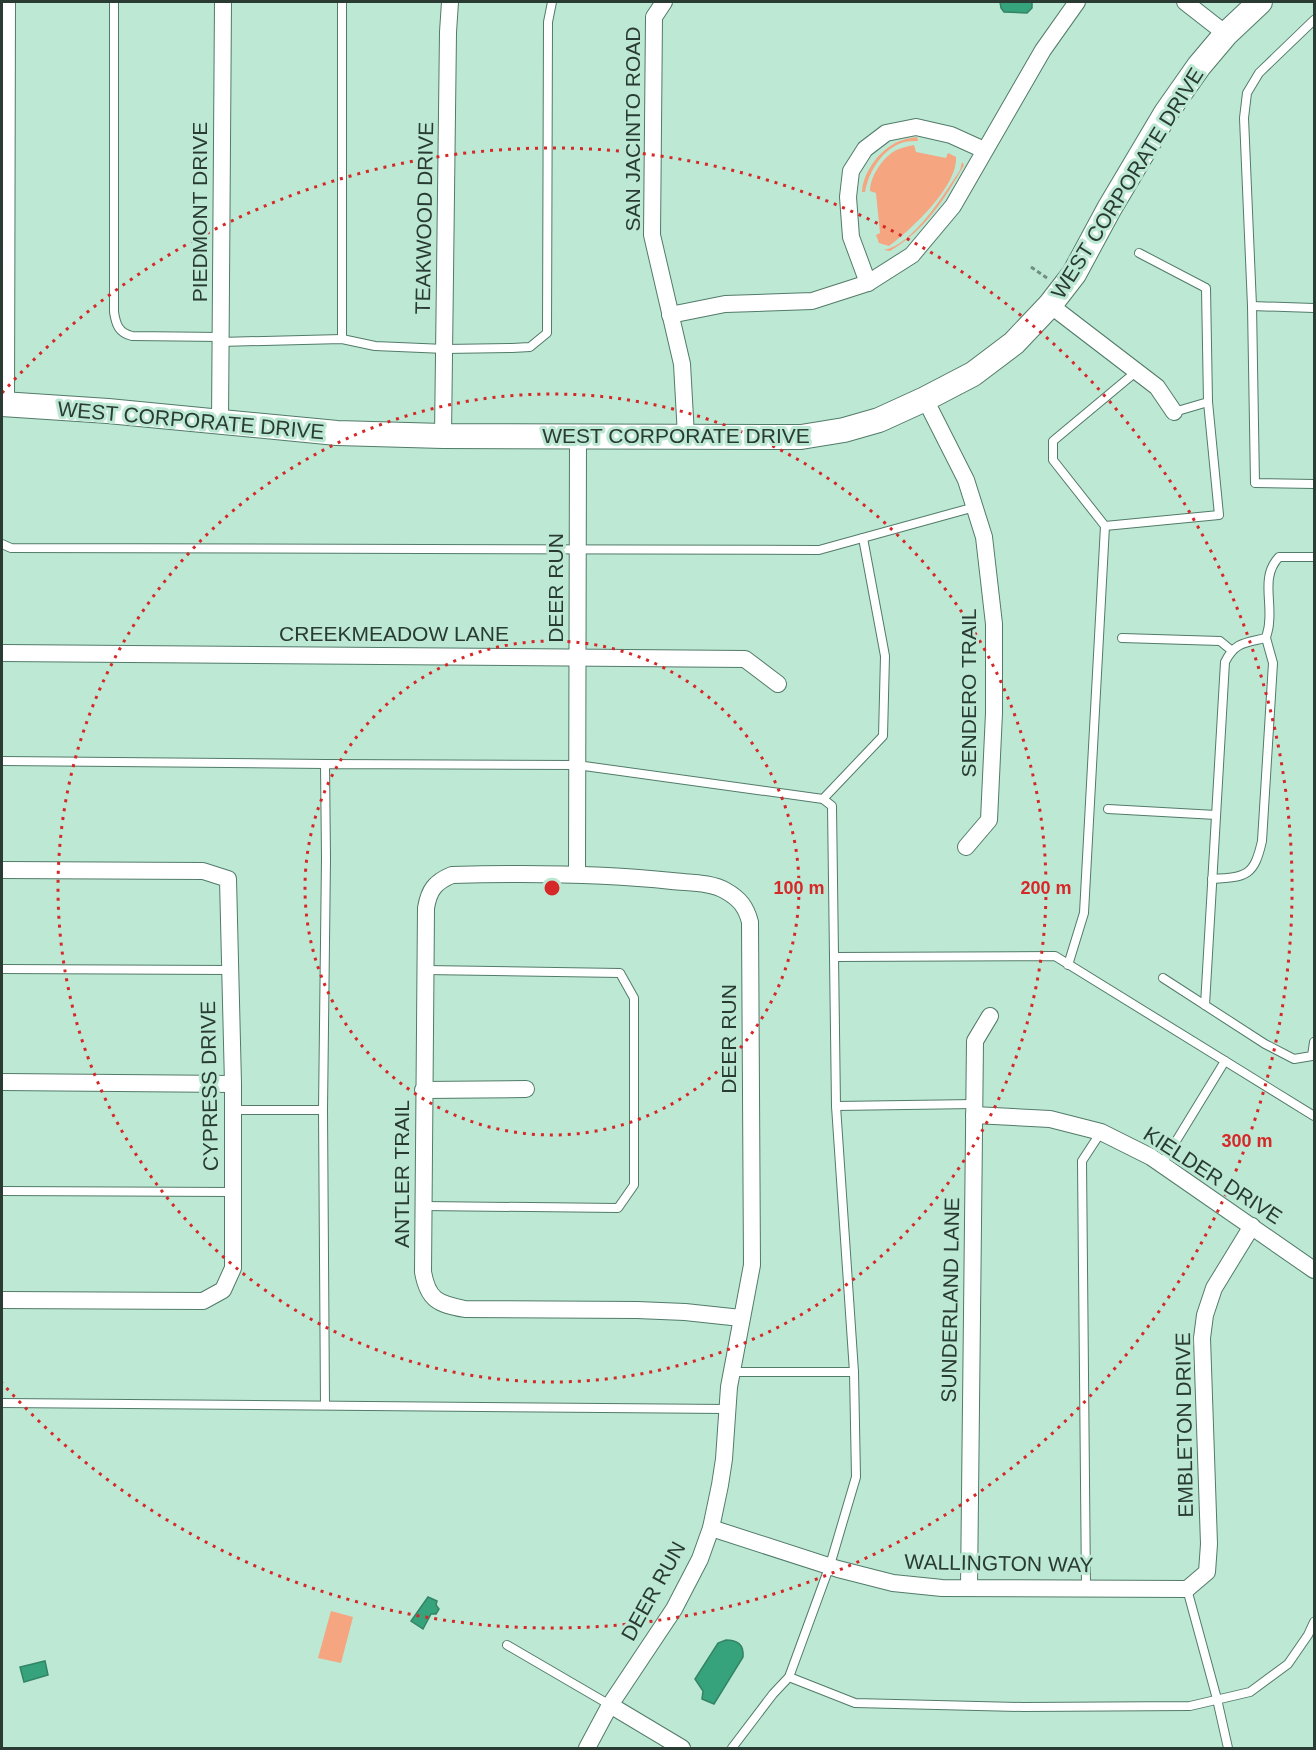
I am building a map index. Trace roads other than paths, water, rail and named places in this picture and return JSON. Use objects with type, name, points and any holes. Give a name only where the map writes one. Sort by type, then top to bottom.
[{"type":"street","points":[[4,404],[6,2]]},
{"type":"street","name":"PIEDMONT DRIVE","points":[[220,423],[223,2]]},
{"type":"street","name":"TEAKWOOD DRIVE","points":[[443,436],[450,2]]},
{"type":"street","name":"SAN JACINTO ROAD","points":[[664,2],[654,17],[652,235],[682,364],[686,436]]},
{"type":"street","points":[[670,315],[725,304],[812,301],[868,283],[912,255],[953,206],[1043,50],[1077,2]]},
{"type":"street","points":[[1185,2],[1226,34]]},
{"type":"street","name":"WEST CORPORATE DRIVE","points":[[4,404],[108,411],[338,433],[443,436],[801,437],[844,430],[879,420],[973,374],[1014,343],[1050,305],[1074,274],[1109,209],[1167,113],[1199,66],[1226,34],[1260,2]]},
{"type":"street","points":[[868,283],[851,237],[848,197],[851,171],[865,149],[886,133],[916,127],[951,135],[984,150]]},
{"type":"street","points":[[1050,305],[1157,387],[1174,412]]},
{"type":"street","name":"SENDERO TRAIL","points":[[926,399],[966,480],[975,507],[984,537],[994,624],[994,712],[989,820],[966,847]]},
{"type":"street","name":"DEER RUN","points":[[578,436],[577,873],[705,885],[724,889],[745,907],[750,922],[752,1265],[732,1372],[720,1485],[711,1528],[700,1559],[674,1609],[610,1705],[587,1749]]},
{"type":"street","name":"CREEKMEADOW LANE","points":[[2,653],[745,659],[778,684]]},
{"type":"street","name":"CYPRESS DRIVE","points":[[2,870],[202,871],[228,879],[232,1084],[232,1268],[223,1290],[202,1301],[2,1300]]},
{"type":"street","name":"ANTLER TRAIL","points":[[577,873],[452,874],[433,886],[428,896],[423,1090],[423,1272],[425,1287],[434,1299],[447,1306],[465,1309],[637,1310],[741,1318]]},
{"type":"street","name":"SUNDERLAND LANE","points":[[969,1588],[975,1041],[990,1016]]},
{"type":"street","points":[[2,1082],[232,1084]]},
{"type":"street","points":[[423,1090],[526,1089]]},
{"type":"street","name":"KIELDER DRIVE","points":[[974,1110],[1050,1119],[1101,1132],[1162,1164],[1314,1270]]},
{"type":"street","name":"EMBLETON DRIVE","points":[[1187,1589],[1207,1572],[1209,1544],[1202,1338],[1205,1315],[1214,1288],[1252,1226]]},
{"type":"street","name":"WALLINGTON WAY","points":[[711,1528],[838,1569],[893,1583],[942,1588],[1187,1589]]},
{"type":"street","points":[[610,1705],[682,1749]]},
{"type":"lane","points":[[114,2],[114,312],[119,329],[124,334],[132,336],[342,339],[375,346],[445,349],[530,347],[547,333],[548,22],[552,2]]},
{"type":"lane","points":[[342,2],[342,339]]},
{"type":"lane","points":[[1314,20],[1259,73],[1247,93],[1244,118],[1252,306],[1255,483],[1314,484]]},
{"type":"lane","points":[[1105,526],[1219,515],[1208,402],[1206,288],[1138,253]]},
{"type":"lane","points":[[1252,306],[1314,308]]},
{"type":"lane","points":[[1068,965],[1084,913],[1105,526],[1053,460],[1053,441],[1137,371]]},
{"type":"lane","points":[[1174,412],[1208,402]]},
{"type":"lane","points":[[2,544],[11,548],[819,550],[975,507]]},
{"type":"lane","points":[[823,799],[883,736],[885,656],[863,538]]},
{"type":"lane","points":[[1212,879],[1237,878],[1250,870],[1257,861],[1262,841],[1273,663],[1266,638],[1269,624],[1268,579],[1273,563],[1279,556],[1314,557]]},
{"type":"lane","points":[[1122,638],[1220,641],[1231,650]]},
{"type":"lane","points":[[1205,1005],[1225,662],[1231,650],[1244,643],[1266,638]]},
{"type":"lane","points":[[2,761],[577,765],[823,799],[832,806],[836,1106],[854,1372],[856,1477],[830,1565],[789,1677],[773,1694],[732,1749]]},
{"type":"lane","points":[[325,764],[323,1110],[325,1405]]},
{"type":"lane","points":[[1108,809],[1216,815]]},
{"type":"lane","points":[[834,957],[1055,956],[1314,1116]]},
{"type":"lane","points":[[2,969],[230,970]]},
{"type":"lane","points":[[423,1206],[618,1208],[634,1185],[634,998],[620,973],[425,969]]},
{"type":"lane","points":[[1163,978],[1265,1044],[1294,1059],[1312,1056],[1314,1042]]},
{"type":"lane","points":[[1162,1164],[1225,1062]]},
{"type":"lane","points":[[836,1106],[974,1110]]},
{"type":"lane","points":[[232,1110],[323,1110]]},
{"type":"lane","points":[[1086,1588],[1082,1161],[1101,1132]]},
{"type":"lane","points":[[2,1191],[232,1192]]},
{"type":"lane","points":[[732,1372],[854,1372]]},
{"type":"lane","points":[[2,1403],[727,1409]]},
{"type":"lane","points":[[1187,1589],[1228,1749]]},
{"type":"lane","points":[[789,1677],[855,1703],[1023,1707],[1190,1706],[1250,1692],[1288,1664],[1314,1622]]},
{"type":"lane","points":[[507,1645],[610,1705]]}]
